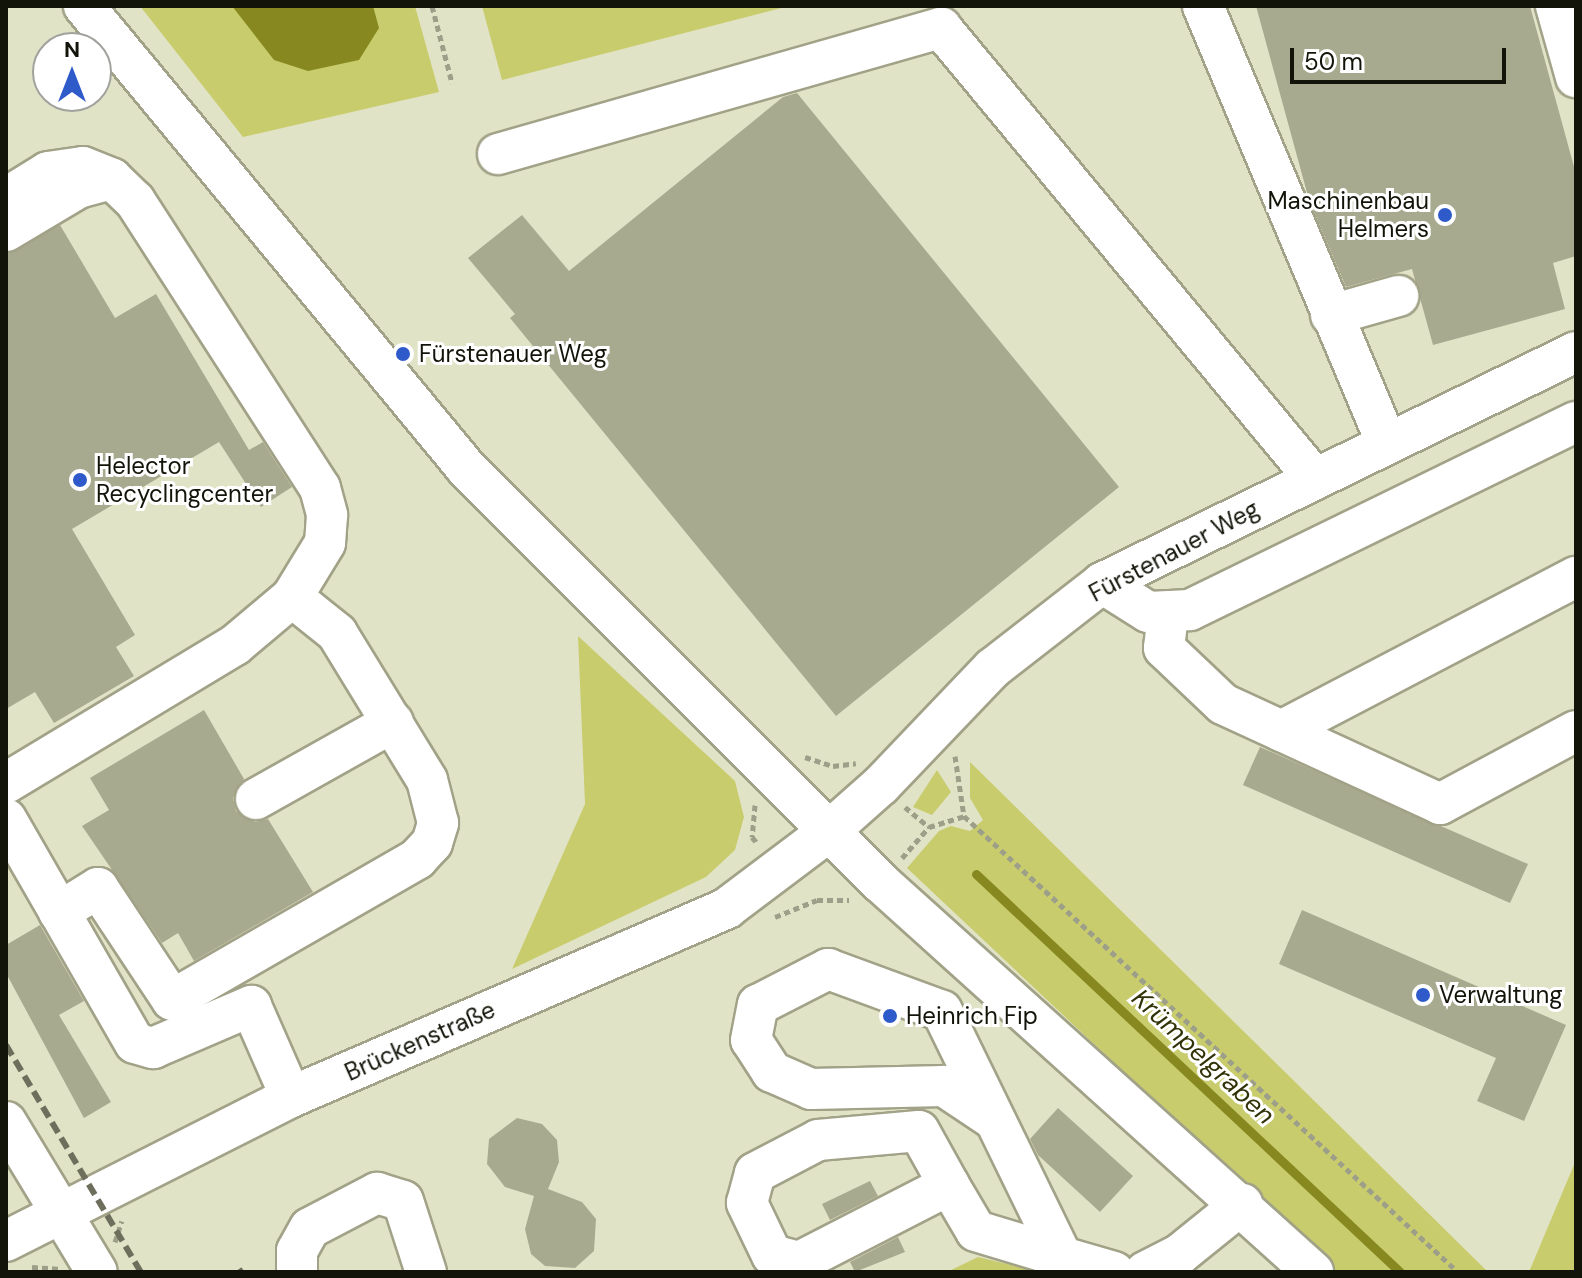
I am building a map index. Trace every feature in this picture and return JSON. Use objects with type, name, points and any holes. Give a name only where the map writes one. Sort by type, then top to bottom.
[{"type":"street","points":[[84,6],[467,469],[828,832],[1242,1204],[1313,1272]]},
{"type":"street","points":[[1203,6],[1387,444]]},
{"type":"street","points":[[1556,6],[1576,77]]},
{"type":"street","points":[[498,154],[941,28],[1315,479]]},
{"type":"street","points":[[6,198],[48,172],[83,167],[112,179],[135,201],[320,488],[327,515],[325,543],[292,597],[235,645],[6,783]]},
{"type":"street","points":[[6,231],[78,188],[112,179]]},
{"type":"street","points":[[1331,315],[1398,296]]},
{"type":"street","name":"Fürstenauer Weg","points":[[828,832],[881,785],[993,668],[1102,583],[1576,352]]},
{"type":"street","points":[[1102,583],[1148,612],[1168,615],[1190,610],[1576,422]]},
{"type":"street","points":[[1281,731],[1576,577]]},
{"type":"street","points":[[59,912],[98,888],[172,1000],[233,968],[417,859],[432,843],[438,823],[435,802],[393,722],[337,633],[292,597]]},
{"type":"street","points":[[1168,615],[1164,648],[1223,704],[1440,804],[1576,731]]},
{"type":"street","points":[[256,799],[393,722]]},
{"type":"street","points":[[6,819],[135,1043],[153,1048],[251,1006]]},
{"type":"street","name":"Brückenstraße","points":[[6,1241],[291,1097],[727,908],[828,832]]},
{"type":"street","points":[[233,968],[291,1097]]},
{"type":"street","points":[[992,1118],[944,1086],[811,1089],[772,1072],[751,1040],[758,1005],[828,969],[942,1011],[1062,1257]]},
{"type":"street","points":[[6,1122],[17,1159],[63,1212],[97,1272]]},
{"type":"street","points":[[949,1185],[799,1262],[772,1255],[747,1203],[755,1173],[818,1140],[919,1131],[976,1231],[1114,1272]]},
{"type":"street","points":[[297,1272],[297,1251],[310,1228],[377,1193],[403,1201],[426,1272]]},
{"type":"street","points":[[1145,1272],[1180,1254],[1242,1204]]},
{"type":"path","points":[[432,6],[452,83]]},
{"type":"path","points":[[957,768],[964,816],[1458,1272]]},
{"type":"path","points":[[752,837],[754,801]]},
{"type":"path","points":[[929,827],[964,816]]},
{"type":"green space","points":[[140,6],[415,6],[439,92],[243,137]]},
{"type":"green space","points":[[482,6],[789,6],[502,80]]},
{"type":"green space","points":[[578,636],[735,781],[744,817],[735,850],[706,877],[512,969],[585,804]]},
{"type":"green space","points":[[970,762],[1488,1272],[1336,1272],[907,868],[939,831],[951,826],[970,831],[983,820],[970,798]]},
{"type":"green space","points":[[937,770],[951,792],[932,815],[913,807]]},
{"type":"green space","points":[[1576,1160],[1576,1272],[1529,1272]]},
{"type":"green space","points":[[978,1257],[1011,1265],[1037,1272],[947,1272]]},
{"type":"shaded area","points":[[232,6],[373,6],[379,28],[359,60],[308,71],[274,60]]},
{"type":"building","name":"Maschinenbau Helmers","points":[[1256,6],[1530,6],[1576,174],[1576,256],[1553,263],[1565,309],[1433,345],[1412,269],[1346,287],[1309,200]]},
{"type":"building","points":[[797,93],[1119,487],[836,716],[510,318],[515,314],[468,258],[522,215],[569,271],[783,97]]},
{"type":"building","name":"Helector Recyclingcenter","points":[[60,225],[115,318],[156,294],[249,450],[263,442],[292,487],[261,507],[219,442],[72,529],[135,635],[116,647],[134,676],[54,723],[35,692],[6,709],[6,254]]},
{"type":"building","points":[[204,710],[244,779],[233,798],[236,811],[255,822],[268,819],[313,892],[194,961],[178,933],[162,943],[82,826],[109,810],[90,778]]},
{"type":"building","points":[[1260,747],[1528,864],[1510,903],[1243,785]]},
{"type":"building","name":"Verwaltung","points":[[1302,910],[1566,1025],[1524,1121],[1477,1101],[1496,1058],[1279,964]]},
{"type":"building","points":[[40,925],[84,1001],[59,1015],[111,1102],[84,1118],[6,973],[6,945]]},
{"type":"building","points":[[1058,1108],[1133,1176],[1100,1212],[1038,1155],[1030,1139]]},
{"type":"building","points":[[517,1118],[542,1124],[557,1140],[559,1162],[548,1189],[582,1202],[596,1219],[594,1251],[575,1268],[545,1266],[531,1254],[525,1229],[534,1196],[505,1187],[487,1164],[489,1139]]},
{"type":"building","points":[[870,1181],[878,1196],[830,1220],[822,1204]]},
{"type":"building","points":[[898,1237],[905,1252],[855,1272],[850,1262]]},
{"type":"waterway","name":"Krümpelgraben","points":[[976,874],[1400,1272]]},
{"type":"railway","points":[[6,1045],[141,1272]]},
{"type":"place","name":"Maschinenbau Helmers","points":[[1445,215]]},
{"type":"place","name":"Fürstenauer Weg","points":[[403,354]]},
{"type":"place","name":"Helector Recyclingcenter","points":[[80,480]]},
{"type":"place","name":"Verwaltung","points":[[1423,995]]},
{"type":"place","name":"Heinrich Fip","points":[[890,1016]]}]
